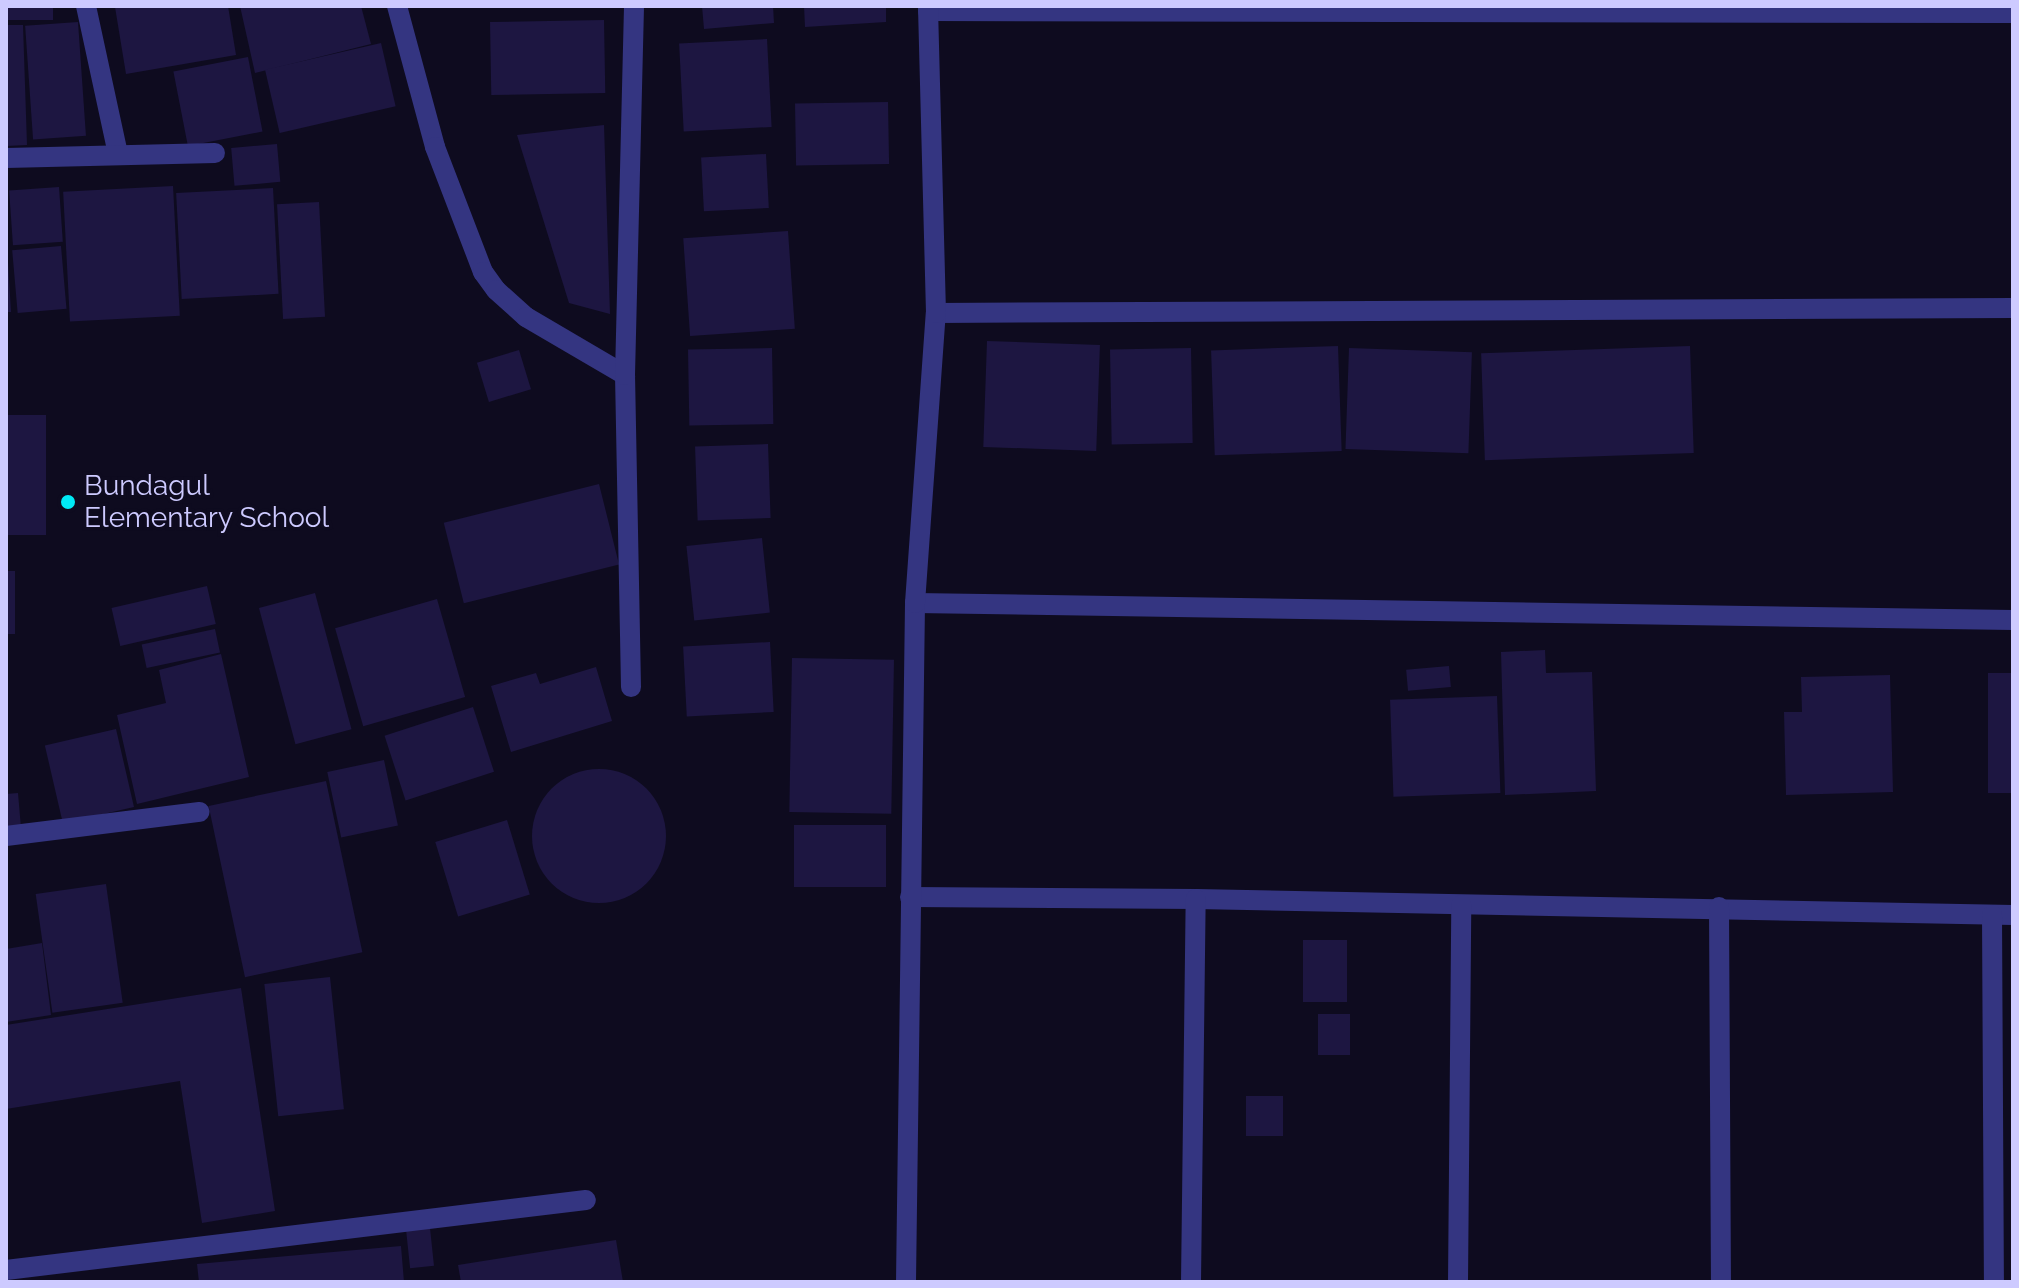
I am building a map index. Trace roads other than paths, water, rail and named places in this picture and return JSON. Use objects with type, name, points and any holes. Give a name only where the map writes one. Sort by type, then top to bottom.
[{"type":"street","points":[[86,6],[118,154]]},
{"type":"street","points":[[397,6],[435,147],[483,272],[496,290],[526,317],[625,375]]},
{"type":"street","points":[[631,687],[625,375],[634,6]]},
{"type":"street","points":[[906,1282],[915,603],[936,313],[928,8],[2013,13]]},
{"type":"street","points":[[6,158],[215,153]]},
{"type":"street","points":[[936,313],[2013,308]]},
{"type":"street","points":[[915,603],[2013,620]]},
{"type":"street","points":[[6,836],[200,812]]},
{"type":"street","points":[[910,897],[1719,907],[2003,915],[1994,1282]]},
{"type":"street","points":[[1191,1282],[1196,899]]},
{"type":"street","points":[[1458,1282],[1461,905]]},
{"type":"street","points":[[1719,907],[1721,1282]]},
{"type":"street","points":[[6,1270],[586,1200]]},
{"type":"place","name":"Bundagul Elementary School","points":[[68,502]]}]
